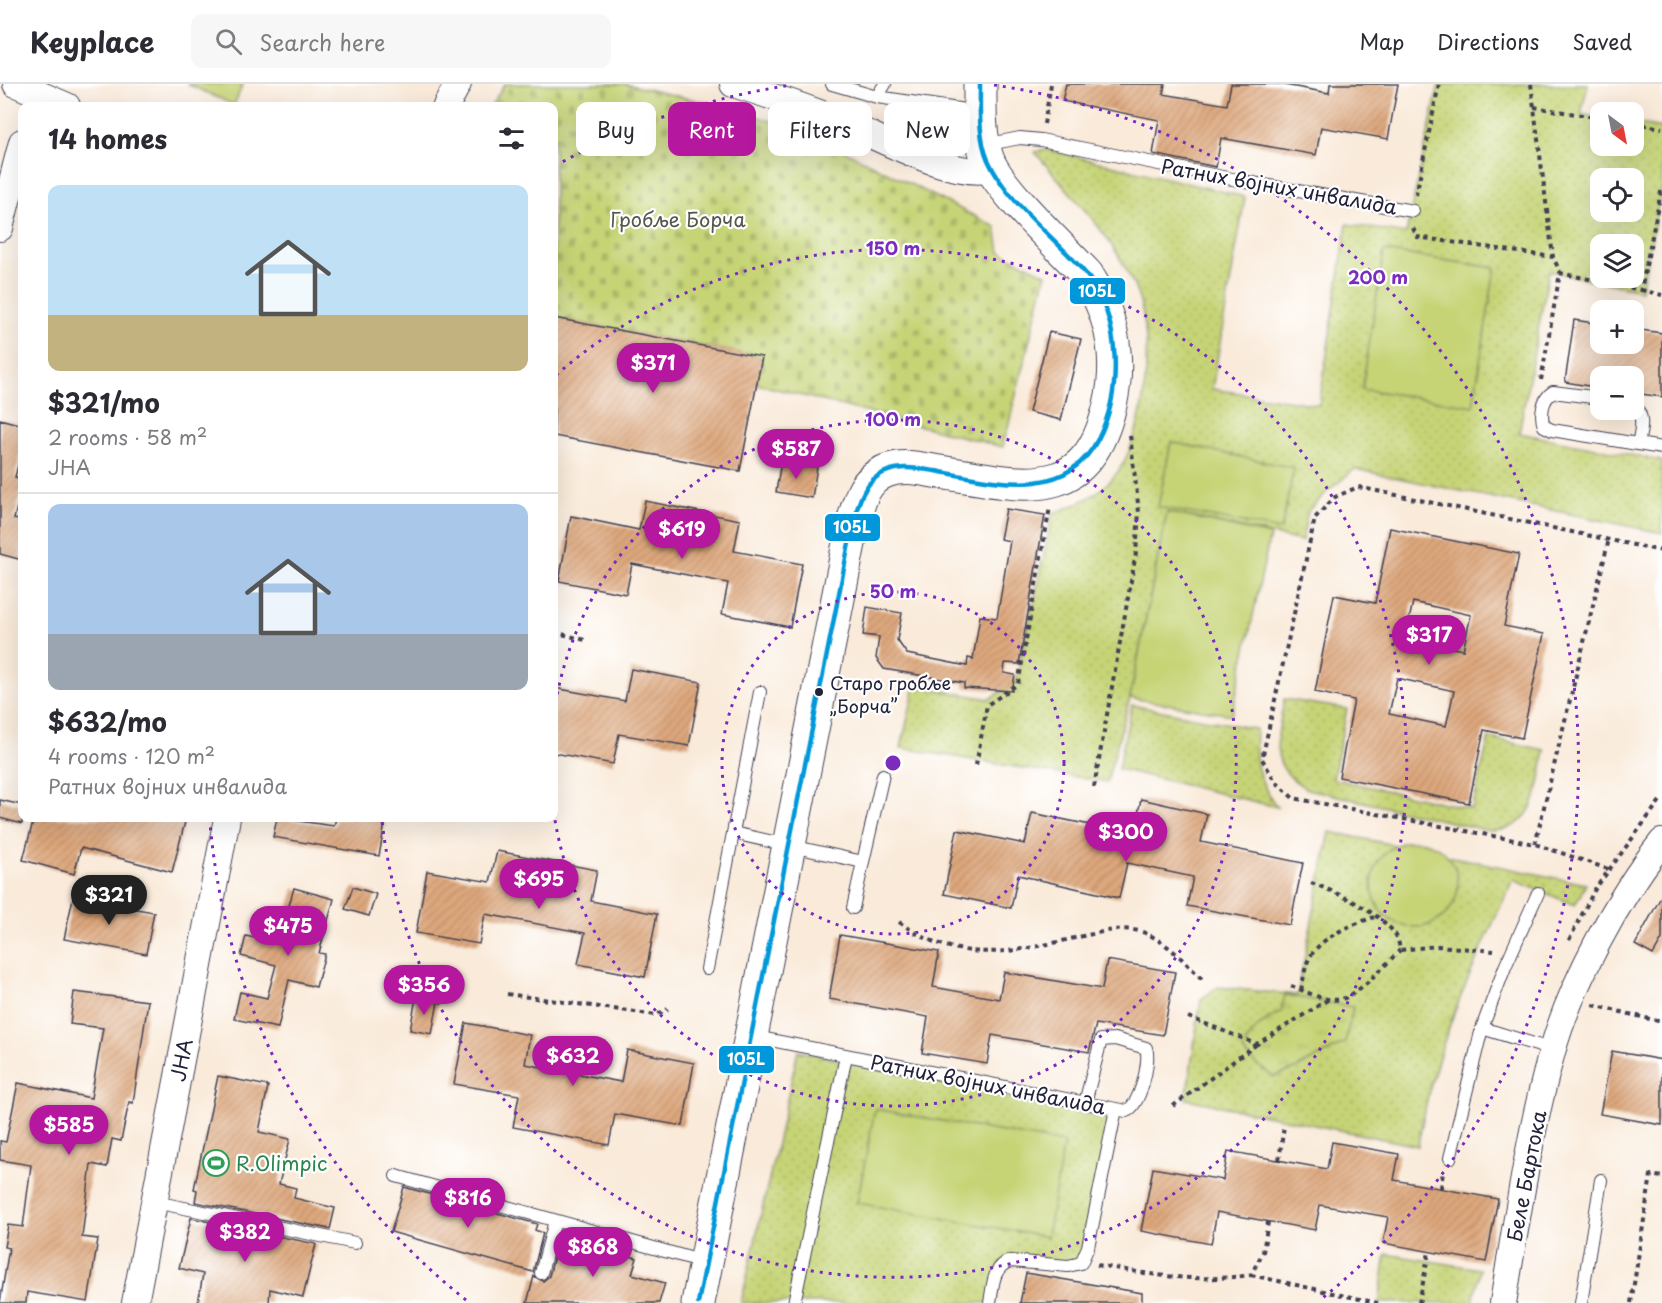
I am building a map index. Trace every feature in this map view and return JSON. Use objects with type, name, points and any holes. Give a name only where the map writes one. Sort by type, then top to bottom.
[{"type":"street","points":[[733,84],[838,120],[950,167],[975,172],[988,157]]},
{"type":"street","points":[[28,94],[54,102]]},
{"type":"street","points":[[698,1303],[853,523],[864,490],[870,482],[884,472],[906,467],[1011,483],[1041,484],[1059,480],[1082,466],[1099,439],[1114,386],[1111,329],[1103,304],[1087,274],[1006,189],[988,157],[980,98]]},
{"type":"street","points":[[0,228],[18,158]]},
{"type":"street","name":"ЈНА","points":[[135,1303],[226,822]]},
{"type":"street","name":"Беле Бартока","points":[[1503,1303],[1527,1154],[1552,1050],[1572,1000],[1613,913],[1662,842]]},
{"type":"lane","points":[[832,84],[877,97],[980,98]]},
{"type":"lane","points":[[877,97],[885,84]]},
{"type":"lane","name":"Ратних војних инвалида","points":[[988,157],[1020,138],[1041,140],[1247,182],[1413,211]]},
{"type":"lane","points":[[1590,396],[1558,390],[1548,394],[1544,400],[1542,418],[1548,429],[1662,448]]},
{"type":"lane","points":[[1638,444],[1641,420]]},
{"type":"lane","points":[[707,969],[760,692]]},
{"type":"lane","points":[[853,908],[883,775]]},
{"type":"lane","points":[[733,833],[863,862]]},
{"type":"lane","points":[[1450,1158],[1482,1028],[1538,893]]},
{"type":"lane","points":[[1482,1028],[1552,1050]]},
{"type":"lane","name":"Ратних војних инвалида","points":[[750,1035],[846,1056],[1085,1103],[1116,1109],[1131,1109],[1137,1102],[1148,1051],[1139,1044],[1110,1038],[1098,1044],[1085,1103]]},
{"type":"lane","name":"Ратних војних инвалида","points":[[794,1303],[846,1056]]},
{"type":"lane","points":[[990,1303],[996,1270],[1005,1263],[1010,1261],[1068,1266],[1081,1263],[1088,1247],[1116,1109]]},
{"type":"lane","points":[[396,1176],[705,1262]]},
{"type":"lane","points":[[1581,1303],[1600,1180]]},
{"type":"lane","points":[[155,1202],[355,1243]]},
{"type":"lane","points":[[541,1273],[555,1221]]},
{"type":"path","points":[[1041,140],[1052,84]]},
{"type":"path","name":"Ратних војних инвалида","points":[[1413,211],[1439,84]]},
{"type":"path","points":[[1531,84],[1552,257],[1560,273],[1541,381],[1548,394]]},
{"type":"path","points":[[1534,107],[1590,116]]},
{"type":"path","points":[[1644,125],[1662,128]]},
{"type":"path","points":[[1641,290],[1662,187]]},
{"type":"path","points":[[1413,211],[1411,222],[1417,237],[1552,257]]},
{"type":"path","points":[[1560,273],[1662,295]]},
{"type":"path","points":[[1094,787],[1136,554],[1139,512],[1130,431]]},
{"type":"path","points":[[976,765],[987,705],[1018,684],[1051,508],[1041,484]]},
{"type":"path","points":[[1608,869],[1535,844],[1293,798],[1275,781],[1262,759],[1315,518],[1335,497],[1359,487],[1662,551]]},
{"type":"path","points":[[1535,844],[1609,539]]},
{"type":"path","points":[[558,633],[585,640]]},
{"type":"path","points":[[1311,883],[1332,890],[1374,916],[1396,934],[1400,950]]},
{"type":"path","points":[[1302,990],[1306,965],[1319,947],[1331,936],[1374,916]]},
{"type":"path","points":[[899,922],[942,943],[978,954],[1008,953],[1116,929],[1144,932],[1168,946],[1202,979]]},
{"type":"path","points":[[1291,986],[1329,999],[1341,999],[1400,950],[1437,946],[1465,947],[1485,949],[1510,956]]},
{"type":"path","points":[[507,994],[656,1015],[668,1009]]},
{"type":"path","points":[[1173,1106],[1257,1044],[1329,999]]},
{"type":"path","points":[[1572,1000],[1662,1022]]},
{"type":"path","points":[[1188,1017],[1257,1044]]},
{"type":"path","points":[[1279,1160],[1284,1126]]},
{"type":"path","points":[[1631,1303],[1651,1175],[1662,1177]]},
{"type":"path","points":[[1251,1275],[1263,1252],[1268,1222]]},
{"type":"path","points":[[1419,1303],[1429,1252]]},
{"type":"path","points":[[1081,1263],[1169,1278],[1212,1281],[1251,1275],[1378,1303]]},
{"type":"green space","points":[[187,84],[243,84],[235,102],[227,102]]},
{"type":"green space","name":"Гробље Борча","points":[[505,84],[625,84],[703,102],[668,102],[668,156],[756,156],[756,116],[768,120],[768,156],[855,156],[996,227],[1000,252],[1046,274],[1003,447],[757,384],[762,357],[558,319],[558,102],[494,102]]},
{"type":"green space","points":[[1439,84],[1588,84],[1581,114],[1590,116],[1590,156],[1644,156],[1644,125],[1662,128],[1662,187],[1644,275],[1644,234],[1590,234],[1590,279],[1549,271],[1519,433],[1662,461],[1662,533],[1355,469],[1308,511],[1302,541],[1167,512],[1130,698],[1107,782],[901,748],[915,686],[990,699],[1016,682],[1053,513],[1084,500],[1111,480],[1123,464],[1139,418],[1144,391],[1146,339],[1138,296],[1130,276],[1107,238],[1035,152],[1044,149],[1245,197],[1212,389],[1319,405],[1347,224],[1406,234]]},
{"type":"green space","points":[[1384,251],[1495,268],[1473,406],[1362,389]]},
{"type":"green space","points":[[1171,442],[1294,468],[1281,530],[1158,507]]},
{"type":"green space","points":[[1167,512],[1270,535],[1232,715],[1130,698]]},
{"type":"green space","points":[[1284,699],[1347,709],[1333,779],[1472,809],[1489,738],[1545,750],[1537,792],[1526,815],[1517,824],[1506,829],[1490,831],[1307,789],[1285,771],[1280,761],[1278,739]]},
{"type":"green space","points":[[1132,705],[1256,729],[1258,770],[1265,788],[1277,807],[1118,769]]},
{"type":"green space","points":[[1330,832],[1586,884],[1575,905],[1513,880],[1469,977],[1444,1042],[1425,1110],[1418,1146],[1186,1099],[1201,999],[1218,987],[1297,995]]},
{"type":"green space","points":[[1415,841],[1439,848],[1451,860],[1458,884],[1451,908],[1439,920],[1415,927],[1391,920],[1379,908],[1372,884],[1379,860],[1391,848]]},
{"type":"green space","points":[[1285,995],[1353,1007],[1345,1043],[1295,1069],[1274,1077],[1243,1051],[1249,1038],[1258,1028],[1281,1012]]},
{"type":"green space","points":[[798,1051],[1113,1120],[1081,1263],[1005,1263],[990,1303],[741,1303]]},
{"type":"green space","points":[[875,1109],[1064,1143],[1047,1237],[857,1203]]},
{"type":"green space","points":[[1386,1254],[1480,1269],[1473,1303],[1379,1303]]},
{"type":"building","points":[[1066,84],[1165,84],[1163,94],[1227,105],[1231,84],[1279,84],[1329,93],[1330,84],[1398,84],[1388,139],[1321,127],[1316,155],[1221,138],[1216,167],[1153,154],[1159,120],[1062,101]]},
{"type":"building","points":[[558,319],[762,357],[740,471],[558,437]]},
{"type":"building","points":[[1574,320],[1590,322],[1590,354],[1644,354],[1644,330],[1662,333],[1662,397],[1644,394],[1644,366],[1590,366],[1590,386],[1565,382]]},
{"type":"building","points":[[1049,332],[1081,339],[1061,420],[1029,412]]},
{"type":"building","points":[[0,419],[18,424],[18,465],[15,477],[18,478],[18,503],[14,519],[18,520],[18,559],[0,554]]},
{"type":"building","points":[[781,461],[817,467],[812,498],[776,492]]},
{"type":"building","points":[[645,501],[740,520],[734,551],[802,564],[790,627],[722,614],[728,583],[632,564],[626,594],[559,581],[571,516],[639,530]]},
{"type":"building","points":[[1006,509],[1045,515],[1019,664],[1005,663],[1004,673],[1015,675],[1012,691],[964,688],[964,683],[884,669],[876,658],[879,637],[863,635],[867,607],[902,613],[897,640],[907,654],[967,666],[968,658],[973,659],[980,616],[997,618],[1010,541],[1000,539]]},
{"type":"building","points":[[1390,528],[1519,554],[1504,626],[1544,634],[1522,738],[1484,730],[1469,803],[1339,777],[1354,700],[1315,692],[1334,595],[1375,603]],"holes":[[[1413,602],[1471,615],[1463,650],[1405,638]],[[1397,678],[1454,691],[1446,726],[1389,714]]]},
{"type":"building","points":[[631,669],[701,682],[689,746],[619,734],[613,764],[558,754],[558,689],[625,701]]},
{"type":"building","points":[[1141,799],[1207,814],[1201,842],[1303,863],[1290,925],[1187,906],[1193,877],[1127,863],[1119,898],[1018,875],[1011,908],[944,894],[957,830],[1025,844],[1032,813],[1134,834]]},
{"type":"building","points":[[0,800],[18,804],[18,822],[22,824],[0,818]]},
{"type":"building","points":[[33,822],[185,822],[172,872],[81,848],[74,874],[23,860]]},
{"type":"building","points":[[276,822],[306,822],[334,826],[335,822],[385,822],[379,856],[273,837]]},
{"type":"building","points":[[497,851],[597,870],[591,901],[657,914],[645,977],[578,964],[585,933],[485,914],[479,944],[416,933],[427,871],[490,882]]},
{"type":"building","points":[[353,887],[376,894],[369,916],[345,909]]},
{"type":"building","points":[[294,888],[334,899],[319,953],[325,954],[316,987],[289,980],[278,1028],[234,1019],[240,992],[267,998],[276,965],[241,956],[246,936],[278,944]]},
{"type":"building","points":[[1662,895],[1662,939],[1653,955],[1635,945]]},
{"type":"building","points":[[73,898],[154,912],[146,954],[64,939]]},
{"type":"building","points":[[840,935],[939,952],[933,987],[999,999],[1004,972],[1102,989],[1107,960],[1175,972],[1163,1035],[1096,1024],[1089,1052],[992,1035],[987,1064],[922,1053],[928,1017],[829,999]]},
{"type":"building","points":[[74,992],[148,1001],[133,1103],[129,1102],[121,1141],[112,1139],[107,1167],[91,1164],[82,1237],[98,1239],[88,1302],[27,1292],[26,1303],[0,1303],[9,1248],[4,1247],[8,1225],[23,1227],[31,1165],[0,1160],[0,1141],[6,1142],[18,1083],[91,1098],[103,1028],[70,1024]]},
{"type":"building","points":[[416,998],[438,1002],[432,1034],[410,1030]]},
{"type":"building","points":[[466,1023],[530,1035],[525,1064],[621,1082],[627,1050],[694,1063],[683,1126],[615,1114],[609,1145],[513,1127],[519,1095],[454,1084]]},
{"type":"building","points":[[1612,1051],[1662,1060],[1662,1125],[1600,1114]]},
{"type":"building","points":[[218,1076],[268,1086],[259,1132],[290,1139],[279,1184],[296,1188],[294,1198],[335,1208],[330,1229],[195,1202],[197,1190],[194,1189]]},
{"type":"building","points":[[1332,1142],[1399,1154],[1394,1180],[1498,1199],[1486,1262],[1383,1243],[1388,1217],[1320,1205],[1315,1230],[1217,1212],[1211,1244],[1141,1231],[1153,1168],[1223,1180],[1228,1151],[1327,1169]]},
{"type":"building","points":[[404,1187],[537,1224],[535,1230],[543,1233],[533,1272],[391,1232]]},
{"type":"building","points":[[191,1218],[316,1244],[303,1297],[270,1289],[269,1303],[198,1303],[203,1274],[179,1268]]},
{"type":"building","points":[[559,1237],[637,1258],[632,1274],[665,1283],[659,1303],[527,1303],[534,1276],[543,1281],[549,1276]]},
{"type":"building","points":[[1026,1273],[1142,1293],[1142,1303],[1020,1303]]},
{"type":"transit line","name":"105L","points":[[698,1303],[853,523],[861,497],[868,485],[878,476],[898,468],[920,469],[1003,482],[1026,483],[1047,480],[1067,472],[1084,459],[1098,439],[1112,399],[1114,377],[1112,332],[1098,291],[1074,260],[1020,206],[997,177],[988,160],[983,142],[980,123],[980,84]]},
{"type":"place","name":"Старо гробље „Борча”","points":[[819,692]]},
{"type":"place","name":"R.Olimpic","points":[[216,1163]]}]
